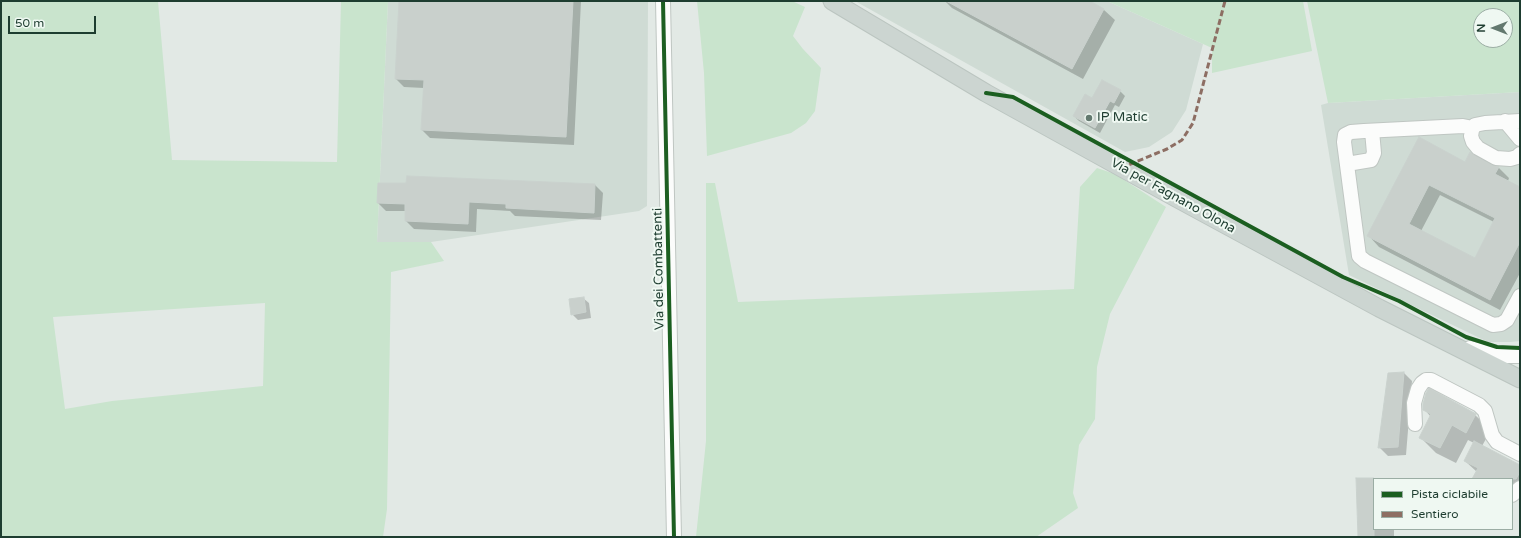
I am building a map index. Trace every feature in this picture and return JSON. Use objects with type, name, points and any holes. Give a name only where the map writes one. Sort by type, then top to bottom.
[{"type":"main road","name":"Via per Fagnano Olona","points":[[832,1],[986,93],[1169,194],[1369,302],[1520,379]]},
{"type":"street","name":"Via dei Combattenti","points":[[663,1],[674,537]]},
{"type":"street","points":[[1506,121],[1520,139]]},
{"type":"street","points":[[1520,121],[1485,122],[1475,125],[1471,136],[1473,142],[1486,154],[1503,159],[1517,157],[1520,154]]},
{"type":"street","points":[[1473,128],[1463,126],[1351,132],[1345,135],[1344,142],[1358,251],[1361,259],[1490,324],[1497,325],[1504,322],[1518,304]]},
{"type":"street","points":[[1347,164],[1371,160],[1374,153],[1372,131]]},
{"type":"street","points":[[1369,302],[1399,312],[1468,347],[1502,356],[1520,356]]},
{"type":"street","points":[[1415,424],[1414,403],[1418,389],[1426,380],[1431,380],[1479,405],[1485,411],[1492,435],[1497,442],[1520,454]]},
{"type":"shaded area","points":[[388,1],[648,1],[647,206],[639,211],[431,242],[377,242]]},
{"type":"shaded area","points":[[855,1],[1107,1],[1203,44],[1186,110],[1172,132],[1149,147],[1125,152]]},
{"type":"shaded area","points":[[1520,92],[1520,341],[1488,342],[1349,275],[1321,105],[1328,103]]},
{"type":"green space","points":[[1,1],[158,1],[172,160],[337,162],[341,1],[388,1],[377,242],[431,242],[444,261],[391,272],[387,509],[383,537],[1,537]],"holes":[[[265,303],[263,386],[112,401],[65,409],[53,317]]]},
{"type":"green space","points":[[697,1],[792,1],[805,7],[793,36],[821,68],[815,111],[806,123],[791,133],[707,156],[704,73]]},
{"type":"green space","points":[[1107,1],[1303,1],[1312,51],[1212,73],[1212,48]]},
{"type":"green space","points":[[1307,1],[1520,1],[1520,92],[1328,103]]},
{"type":"green space","points":[[1097,168],[1115,174],[1166,207],[1110,314],[1097,367],[1095,419],[1079,445],[1073,493],[1078,508],[1036,537],[696,537],[706,441],[706,183],[715,183],[738,302],[1074,289],[1080,187]]},
{"type":"building","points":[[399,1],[573,1],[566,137],[421,130],[424,80],[395,79]]},
{"type":"building","points":[[946,1],[1090,1],[1104,9],[1072,69]]},
{"type":"building","points":[[1102,80],[1121,90],[1114,103],[1110,101],[1095,128],[1073,116],[1085,94],[1092,98]]},
{"type":"building","points":[[1419,137],[1465,162],[1470,152],[1492,165],[1499,167],[1495,174],[1520,187],[1520,242],[1490,300],[1367,236]],"holes":[[[1429,185],[1495,218],[1475,258],[1409,224]]]},
{"type":"building","points":[[407,176],[595,184],[594,213],[506,208],[506,204],[469,202],[468,224],[405,221],[405,204],[377,203],[378,183],[406,183]]},
{"type":"building","points":[[584,297],[586,312],[571,315],[569,299]]},
{"type":"building","points":[[1404,372],[1398,447],[1378,448],[1388,373]]},
{"type":"building","points":[[1429,388],[1476,414],[1466,433],[1452,425],[1440,448],[1419,438],[1431,414],[1423,410],[1426,393]]},
{"type":"building","points":[[1474,441],[1520,465],[1520,472],[1516,479],[1473,478],[1478,468],[1464,461]]},
{"type":"building","points":[[1356,478],[1373,478],[1374,537],[1358,537]]},
{"type":"marked path","points":[[1121,168],[1167,149],[1182,140],[1193,123],[1225,1]]},
{"type":"cycle path","points":[[663,1],[674,537]]},
{"type":"cycle path","points":[[986,93],[1013,97],[1343,277],[1399,301],[1466,337],[1497,347],[1520,348]]},
{"type":"place","name":"IP Matic","points":[[1089,118]]}]
